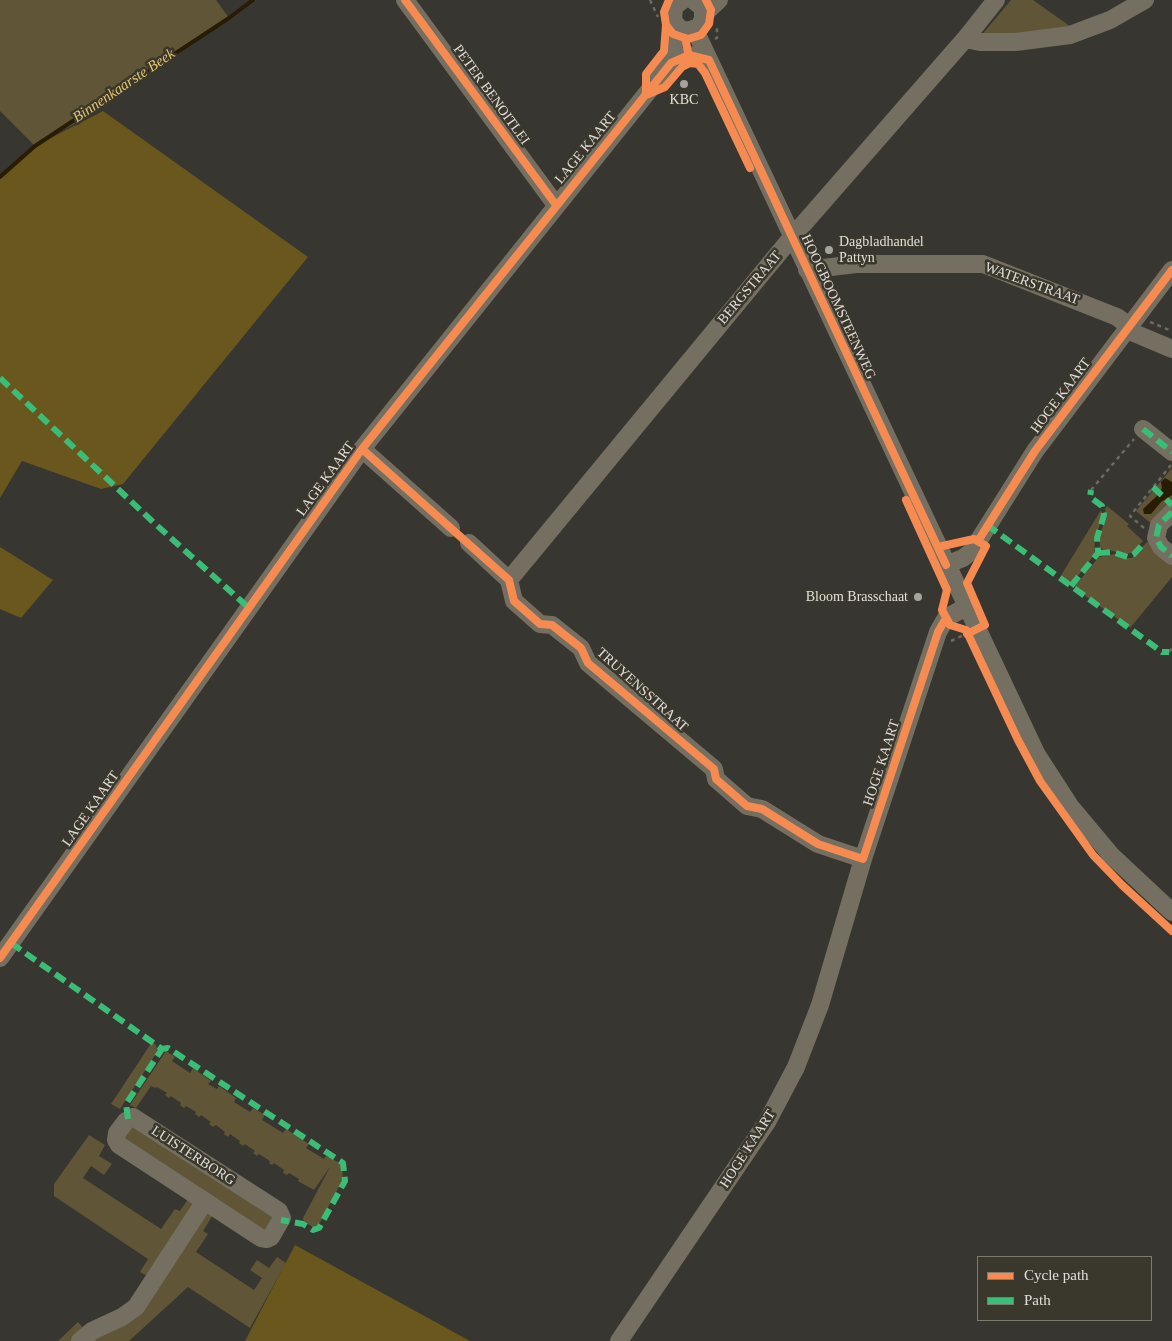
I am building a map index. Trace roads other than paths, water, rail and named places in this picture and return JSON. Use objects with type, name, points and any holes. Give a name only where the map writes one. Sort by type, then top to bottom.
[{"type":"street","name":"PETER BENOITLEI","points":[[405,0],[556,205]]},
{"type":"street","name":"BERGSTRAAT","points":[[509,580],[792,237],[965,39],[996,0]]},
{"type":"street","points":[[965,39],[980,42],[1016,42],[1070,35],[1110,20],[1146,0]]},
{"type":"street","points":[[672,63],[691,11]]},
{"type":"street","name":"HOOGBOOMSTEENWEG","points":[[691,11],[709,60],[806,270],[966,607],[972,635],[1038,755],[1070,806],[1111,855],[1172,912]]},
{"type":"street","points":[[672,63],[689,56],[709,60]]},
{"type":"street","name":"LAGE KAART","points":[[0,958],[362,449],[556,205],[672,63]]},
{"type":"street","name":"WATERSTRAAT","points":[[806,270],[856,264],[983,264],[1117,317],[1125,323],[1127,330],[1172,349]]},
{"type":"street","name":"HOGE KAART","points":[[946,565],[963,558],[972,551],[1035,451],[1172,270]]},
{"type":"street","points":[[1143,429],[1172,452]]},
{"type":"street","points":[[362,449],[451,528]]},
{"type":"street","points":[[1172,512],[1159,525],[1156,531],[1156,538],[1161,547],[1172,556]]},
{"type":"street","points":[[469,544],[509,580]]},
{"type":"street","name":"TRUYENSSTRAAT","points":[[509,580],[514,601],[540,624],[552,625],[581,648],[588,662],[714,769],[716,779],[748,806],[762,809],[818,844],[863,860]]},
{"type":"street","name":"HOGE KAART","points":[[619,1341],[768,1122],[796,1067],[820,1005],[863,860],[938,632],[946,618],[966,607]]},
{"type":"street","name":"LUISTERBORG","points":[[136,1118],[279,1211],[282,1218],[271,1237],[264,1239],[205,1201],[119,1145],[116,1136],[128,1119],[136,1118]]},
{"type":"street","points":[[80,1341],[92,1331],[122,1318],[136,1307],[205,1201]]},
{"type":"waterway","name":"Binnenkaarste Beek","points":[[0,177],[35,146],[229,18],[253,0]]},
{"type":"place","name":"KBC","points":[[684,84]]},
{"type":"place","name":"Dagbladhandel Pattyn","points":[[829,250]]},
{"type":"place","name":"Bloom Brasschaat","points":[[918,597]]}]
